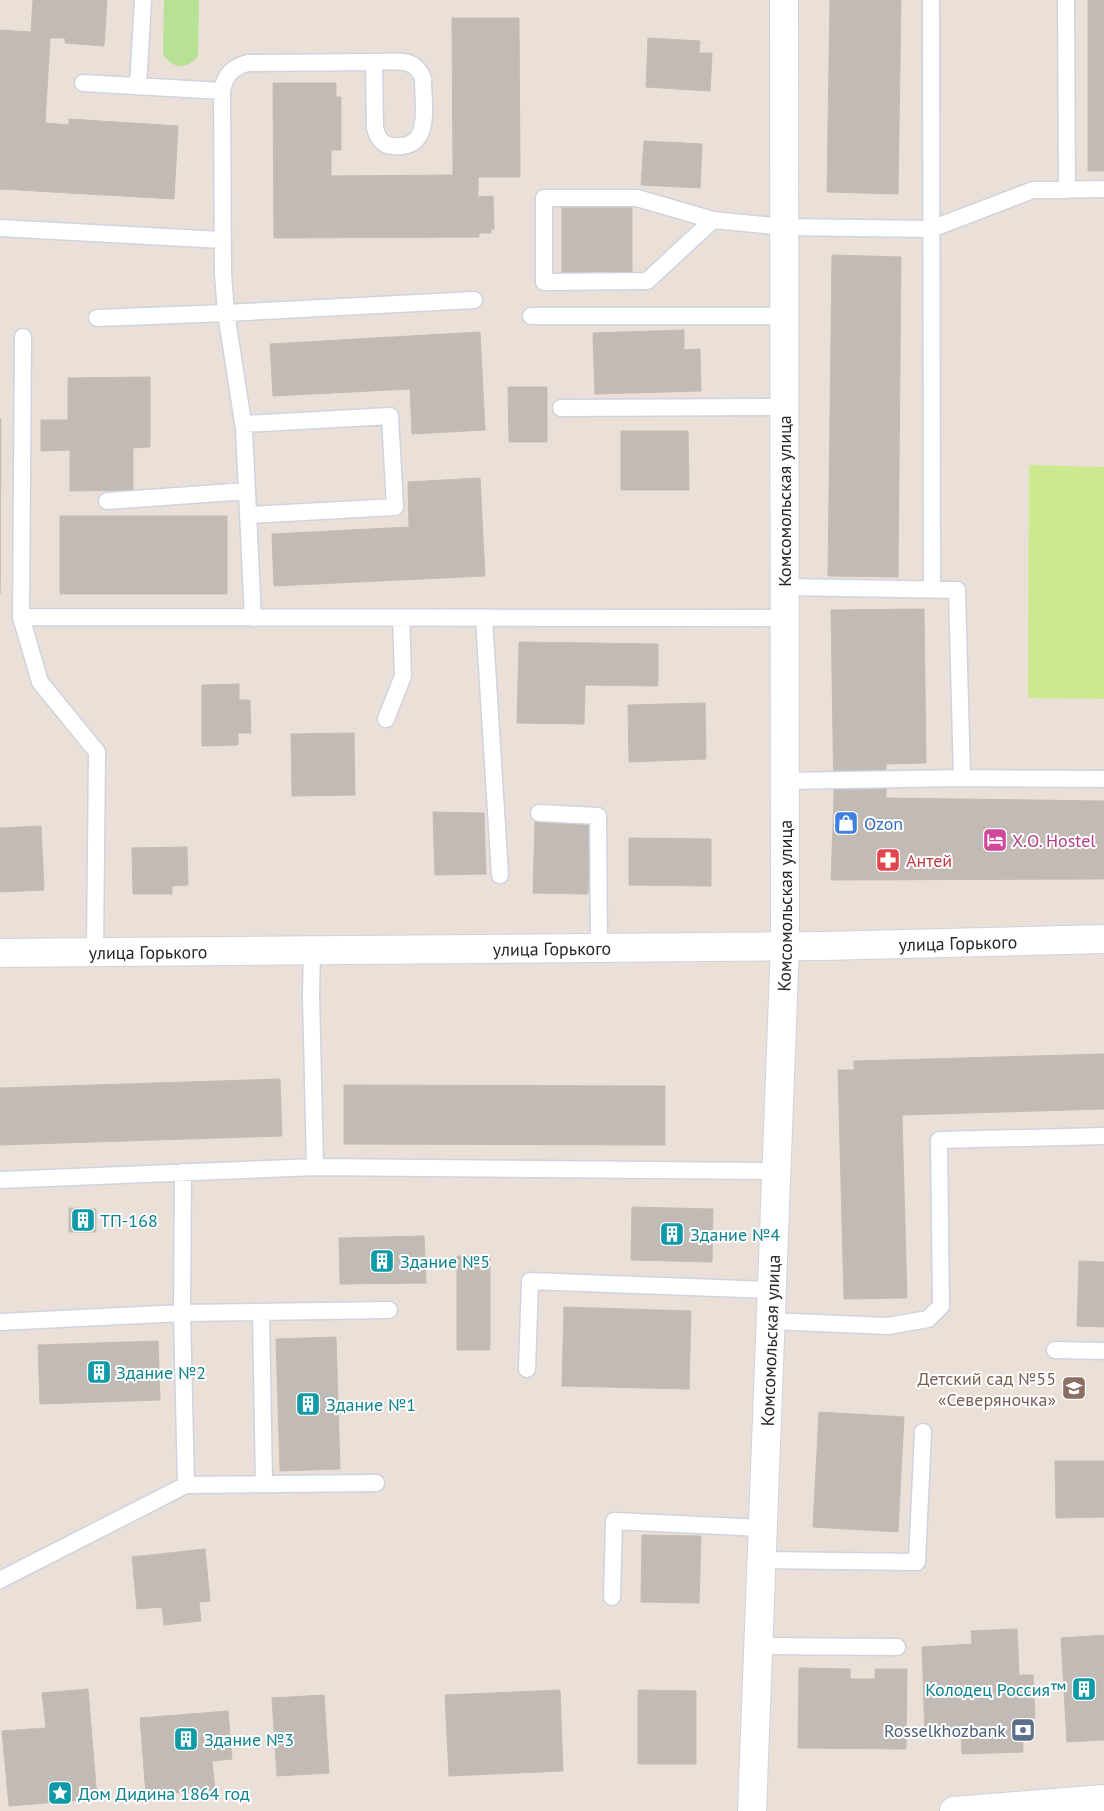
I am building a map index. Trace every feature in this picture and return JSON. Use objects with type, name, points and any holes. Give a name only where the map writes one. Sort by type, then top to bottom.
[{"type":"street","name":"Комсомольская улица","points":[[752,1811],[785,945],[784,0]]},
{"type":"street","name":"улица Горького","points":[[0,953],[822,946],[1104,939]]},
{"type":"street","points":[[954,1811],[1092,1803]]},
{"type":"lane","points":[[138,86],[143,0]]},
{"type":"lane","points":[[931,0],[932,589]]},
{"type":"lane","points":[[1066,0],[1067,190]]},
{"type":"lane","points":[[253,618],[244,424],[226,313],[223,274],[222,91],[224,80],[230,71],[248,63],[374,62],[408,62],[421,72],[423,79],[423,127],[417,139],[408,146],[385,144],[376,134],[374,62]]},
{"type":"lane","points":[[83,83],[222,91]]},
{"type":"lane","points":[[713,220],[647,281],[544,282],[544,198],[637,198],[713,220],[784,227],[931,229],[1033,190],[1104,189]]},
{"type":"lane","points":[[0,228],[222,240]]},
{"type":"lane","points":[[97,318],[474,300]]},
{"type":"lane","points":[[531,316],[784,316]]},
{"type":"lane","points":[[23,337],[22,618],[40,682],[97,752],[95,952]]},
{"type":"lane","points":[[561,408],[784,407]]},
{"type":"lane","points":[[244,424],[390,416],[395,507],[248,514]]},
{"type":"lane","points":[[107,501],[247,491]]},
{"type":"lane","points":[[785,586],[957,590],[962,778]]},
{"type":"lane","points":[[22,618],[785,618]]},
{"type":"lane","points":[[386,720],[403,676],[401,618]]},
{"type":"lane","points":[[484,618],[500,875]]},
{"type":"lane","points":[[785,782],[962,778],[1104,779]]},
{"type":"lane","points":[[538,813],[598,816],[599,948]]},
{"type":"lane","points":[[312,950],[311,995],[315,1167]]},
{"type":"lane","points":[[770,1322],[888,1326],[928,1319],[941,1306],[940,1140],[1104,1136]]},
{"type":"lane","points":[[0,1180],[315,1167],[777,1171]]},
{"type":"lane","points":[[182,1172],[182,1313],[186,1484]]},
{"type":"lane","points":[[526,1369],[530,1281],[771,1290]]},
{"type":"lane","points":[[0,1322],[182,1313],[389,1310]]},
{"type":"lane","points":[[261,1312],[264,1484]]},
{"type":"lane","points":[[1055,1350],[1104,1351]]},
{"type":"lane","points":[[761,1560],[917,1562],[923,1432]]},
{"type":"lane","points":[[0,1580],[186,1484],[376,1483]]},
{"type":"lane","points":[[612,1597],[614,1521],[762,1528]]},
{"type":"lane","points":[[758,1646],[897,1647]]},
{"type":"green space","points":[[164,0],[199,0],[198,56],[189,64],[175,65],[163,54]]},
{"type":"green space","points":[[1029,465],[1104,467],[1104,699],[1028,698]]},
{"type":"building","points":[[33,0],[107,0],[104,46],[65,43],[65,38],[50,38],[45,123],[69,125],[69,119],[178,126],[174,199],[0,189],[0,30],[31,32]]},
{"type":"building","points":[[830,0],[901,0],[898,194],[827,192]]},
{"type":"building","points":[[1088,0],[1104,0],[1104,171],[1088,171]]},
{"type":"building","points":[[452,18],[519,18],[520,177],[478,177],[478,197],[493,196],[494,229],[491,229],[491,233],[479,233],[479,237],[274,238],[273,83],[336,83],[336,97],[341,97],[341,150],[331,150],[331,176],[453,175]]},
{"type":"building","points":[[648,38],[700,41],[699,53],[712,53],[710,91],[646,87]]},
{"type":"building","points":[[644,141],[702,144],[700,188],[641,185]]},
{"type":"building","points":[[562,203],[632,203],[632,273],[562,274]]},
{"type":"building","points":[[832,255],[901,257],[898,577],[828,576]]},
{"type":"building","points":[[684,330],[684,350],[700,349],[701,391],[595,394],[593,333]]},
{"type":"building","points":[[480,332],[485,430],[412,434],[410,389],[273,396],[270,344]]},
{"type":"building","points":[[150,377],[150,447],[133,448],[133,490],[70,491],[70,450],[41,451],[41,420],[68,420],[68,378]]},
{"type":"building","points":[[508,387],[547,387],[547,442],[509,442]]},
{"type":"building","points":[[0,419],[1,419],[0,594]]},
{"type":"building","points":[[621,431],[688,431],[689,490],[621,490]]},
{"type":"building","points":[[480,478],[485,576],[274,586],[272,534],[409,527],[408,482]]},
{"type":"building","points":[[60,516],[227,516],[227,594],[60,594]]},
{"type":"building","points":[[924,609],[926,763],[886,764],[886,798],[834,799],[831,610]]},
{"type":"building","points":[[519,642],[658,644],[658,686],[585,685],[584,724],[517,723]]},
{"type":"building","points":[[239,684],[239,700],[250,700],[251,733],[238,733],[238,745],[202,746],[202,685]]},
{"type":"building","points":[[705,703],[706,759],[629,762],[628,705]]},
{"type":"building","points":[[354,733],[355,795],[292,796],[291,734]]},
{"type":"building","points":[[834,799],[1104,801],[1104,879],[831,880]]},
{"type":"building","points":[[433,812],[484,813],[486,874],[435,875]]},
{"type":"building","points":[[535,821],[590,822],[588,894],[533,893]]},
{"type":"building","points":[[41,826],[44,890],[0,892],[0,828]]},
{"type":"building","points":[[629,838],[711,839],[711,886],[629,885]]},
{"type":"building","points":[[187,847],[188,885],[172,886],[172,894],[133,894],[132,848]]},
{"type":"building","points":[[1104,1054],[1104,1109],[902,1115],[907,1298],[844,1299],[838,1070],[854,1070],[854,1061]]},
{"type":"building","points":[[280,1079],[282,1136],[0,1145],[0,1088]]},
{"type":"building","points":[[344,1085],[665,1086],[665,1145],[344,1144]]},
{"type":"building","name":"Здание №4","points":[[632,1207],[713,1209],[712,1262],[631,1260]]},
{"type":"building","name":"ТП-168","points":[[69,1208],[96,1209],[96,1232],[69,1232]]},
{"type":"building","name":"Здание №5","points":[[424,1236],[426,1283],[340,1284],[339,1238]]},
{"type":"building","points":[[457,1256],[490,1256],[490,1309],[457,1309]]},
{"type":"building","points":[[1079,1261],[1104,1262],[1104,1327],[1077,1326]]},
{"type":"building","points":[[564,1307],[691,1311],[689,1389],[562,1386]]},
{"type":"building","points":[[457,1309],[490,1309],[490,1350],[457,1350]]},
{"type":"building","name":"Здание №1","points":[[336,1337],[340,1469],[280,1471],[276,1339]]},
{"type":"building","name":"Здание №2","points":[[158,1341],[160,1400],[40,1404],[38,1345]]},
{"type":"building","points":[[819,1412],[904,1417],[898,1532],[813,1527]]},
{"type":"building","points":[[1055,1461],[1104,1461],[1104,1517],[1056,1518]]},
{"type":"building","points":[[642,1535],[701,1536],[699,1603],[641,1602]]},
{"type":"building","points":[[205,1549],[210,1601],[199,1602],[201,1621],[164,1625],[162,1607],[137,1609],[132,1557]]},
{"type":"building","points":[[1017,1629],[1019,1675],[1033,1675],[1035,1718],[1022,1718],[1023,1752],[962,1754],[961,1734],[925,1736],[922,1647],[972,1644],[971,1631]]},
{"type":"building","name":"Колодец Россия™","points":[[1104,1635],[1104,1740],[1067,1742],[1061,1638]]},
{"type":"building","points":[[799,1668],[850,1669],[850,1679],[875,1679],[875,1669],[907,1669],[906,1749],[798,1748]]},
{"type":"building","points":[[88,1689],[97,1799],[9,1806],[2,1731],[46,1728],[42,1693]]},
{"type":"building","points":[[560,1690],[563,1771],[449,1776],[445,1695]]},
{"type":"building","points":[[638,1690],[696,1691],[696,1764],[638,1764]]},
{"type":"building","points":[[324,1695],[329,1773],[277,1776],[272,1698]]},
{"type":"building","name":"Здание №3","points":[[228,1711],[232,1759],[212,1761],[215,1790],[146,1795],[140,1718]]},
{"type":"place","name":"Ozon","points":[[846,823]]},
{"type":"place","name":"X.O. Hostel","points":[[995,840]]},
{"type":"place","name":"Антей","points":[[888,860]]},
{"type":"place","name":"ТП-168","points":[[83,1220]]},
{"type":"place","name":"Здание №4","points":[[672,1234]]},
{"type":"place","name":"Здание №5","points":[[382,1261]]},
{"type":"place","name":"Здание №2","points":[[99,1372]]},
{"type":"place","name":"Детский сад №55 «Северяночка»","points":[[1074,1388]]},
{"type":"place","name":"Здание №1","points":[[308,1404]]},
{"type":"place","name":"Колодец Россия™","points":[[1084,1689]]},
{"type":"place","name":"Rosselkhozbank","points":[[1023,1730]]},
{"type":"place","name":"Здание №3","points":[[186,1739]]},
{"type":"place","name":"Дом Дидина 1864 год","points":[[60,1793]]}]
